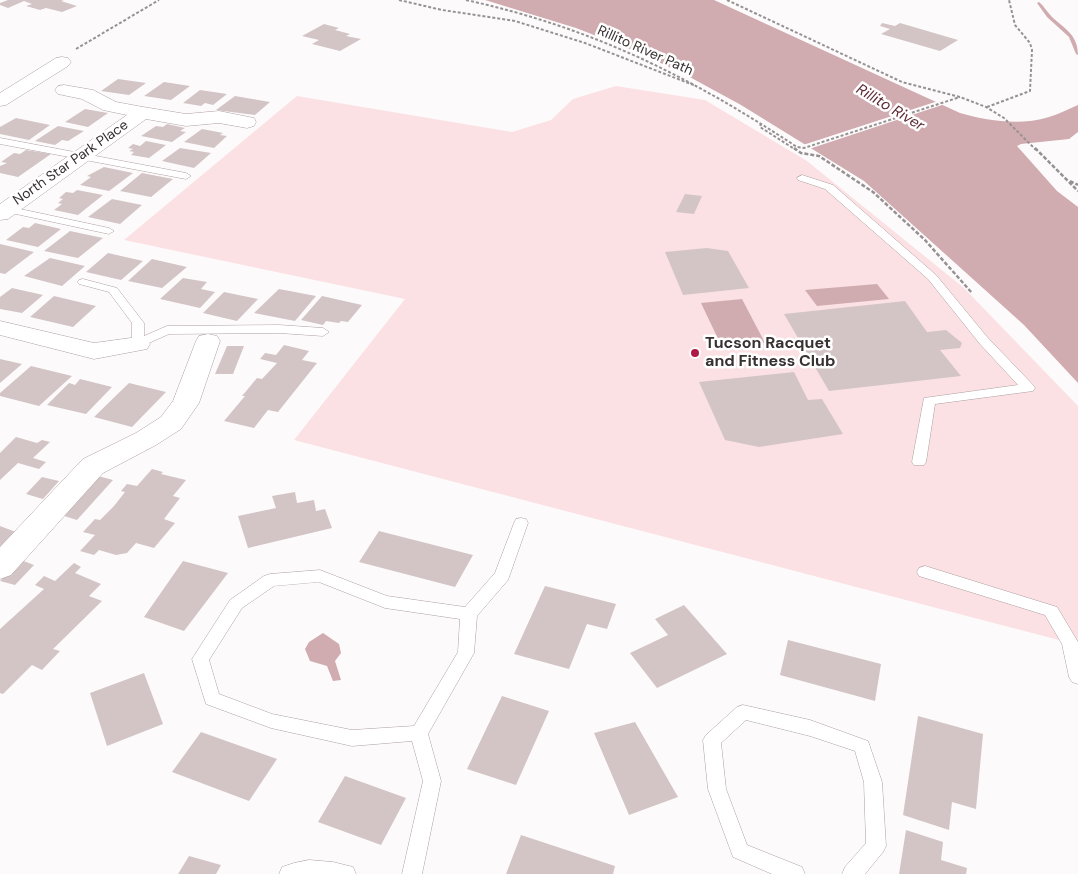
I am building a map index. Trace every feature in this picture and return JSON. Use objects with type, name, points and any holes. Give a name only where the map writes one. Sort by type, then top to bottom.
[{"type":"street","points":[[0,101],[62,62]]},
{"type":"street","name":"North Star Park Place","points":[[64,90],[87,94],[110,106],[143,113],[186,120],[219,118],[247,122]]},
{"type":"street","name":"North Star Park Place","points":[[7,203],[81,156],[143,113]]},
{"type":"street","points":[[0,328],[94,351],[138,344]]},
{"type":"street","points":[[0,567],[93,466],[146,439],[171,423],[186,404],[208,341]]},
{"type":"lane","points":[[0,141],[186,176]]},
{"type":"lane","points":[[802,178],[829,187],[932,277],[984,341],[1028,388],[930,401],[919,462]]},
{"type":"lane","points":[[7,203],[109,231]]},
{"type":"lane","points":[[83,282],[113,290],[138,324],[138,344],[167,330],[279,329],[323,332]]},
{"type":"lane","points":[[412,874],[432,781],[420,733],[466,653],[468,614],[502,576],[521,523]]},
{"type":"lane","points":[[925,572],[1051,611],[1070,643],[1078,677]]},
{"type":"lane","points":[[420,733],[352,738],[271,721],[212,699],[200,659],[236,604],[270,580],[320,576],[385,602],[468,614]]},
{"type":"lane","points":[[795,874],[740,850],[717,789],[712,740],[743,712],[810,728],[862,746],[873,782],[876,846],[852,874]]},
{"type":"lane","points":[[289,874],[296,870],[339,871],[346,874]]},
{"type":"path","points":[[62,62],[66,55],[159,0]]},
{"type":"path","points":[[399,0],[435,9],[515,21],[586,43],[704,89]]},
{"type":"path","name":"Rillito River Path","points":[[466,0],[518,12],[589,36],[644,59],[704,89],[797,146],[804,148],[960,97]]},
{"type":"path","points":[[727,0],[902,82],[960,97],[986,107],[1004,118],[1078,191]]},
{"type":"path","points":[[986,107],[1011,100],[1030,91],[1032,50],[1030,43],[1015,25],[1009,0]]},
{"type":"path","points":[[1066,179],[1078,185]]},
{"type":"shaded area","name":"Tucson Racquet and Fitness Club","points":[[616,86],[705,100],[807,161],[964,288],[1078,406],[1078,645],[294,440],[405,299],[124,240],[297,96],[512,132],[551,120],[573,99]]},
{"type":"water","name":"Rillito River","points":[[485,0],[714,0],[960,113],[993,120],[1015,122],[1038,120],[1078,105],[1078,132],[1069,139],[1017,146],[1057,191],[1078,207],[1078,383],[1024,325],[864,181],[741,105],[686,75],[635,51],[576,28]]},
{"type":"water","points":[[877,284],[889,299],[817,306],[805,290]]},
{"type":"water","points":[[742,299],[765,343],[722,347],[701,303]]},
{"type":"water","points":[[323,633],[339,644],[341,653],[335,661],[341,680],[333,681],[327,666],[310,661],[305,649],[309,642]]},
{"type":"pier","points":[[938,101],[945,104],[809,149],[803,145]]},
{"type":"building","points":[[8,0],[64,0],[61,1],[77,6],[62,12],[46,8],[40,10],[26,6],[32,4],[24,1],[8,8],[0,5],[0,3]]},
{"type":"building","points":[[882,23],[895,26],[900,23],[958,40],[940,51],[881,34],[890,29],[880,26]]},
{"type":"building","points":[[324,24],[339,28],[335,30],[350,34],[346,36],[361,39],[340,51],[312,44],[319,40],[302,36]]},
{"type":"building","points":[[118,79],[146,83],[129,95],[101,91]]},
{"type":"building","points":[[164,82],[190,86],[171,100],[144,96]]},
{"type":"building","points":[[200,90],[227,94],[213,105],[205,103],[201,106],[183,103]]},
{"type":"building","points":[[235,96],[270,102],[255,115],[216,110]]},
{"type":"building","points":[[85,109],[108,113],[88,127],[65,122]]},
{"type":"building","points":[[16,118],[50,125],[29,140],[0,134],[0,127]]},
{"type":"building","points":[[167,124],[185,128],[180,131],[186,132],[172,142],[141,136],[156,126],[163,127]]},
{"type":"building","points":[[58,126],[84,131],[68,141],[62,140],[55,145],[35,141]]},
{"type":"building","points":[[202,129],[223,133],[220,135],[227,136],[214,148],[184,142]]},
{"type":"building","points":[[146,141],[166,145],[149,158],[131,155],[134,152],[129,151],[133,149],[128,148],[133,144],[140,146]]},
{"type":"building","points":[[180,148],[211,153],[194,168],[162,161]]},
{"type":"building","points":[[26,150],[51,154],[18,177],[0,173],[0,166],[7,163],[1,162],[14,153],[20,154]]},
{"type":"building","points":[[104,167],[133,173],[109,191],[80,185],[91,177],[87,176]]},
{"type":"building","points":[[142,173],[173,179],[151,197],[120,191]]},
{"type":"building","points":[[77,190],[103,195],[78,215],[54,210],[62,204],[58,203],[63,199],[59,198],[66,192],[73,193]]},
{"type":"building","points":[[685,194],[702,196],[694,214],[676,212]]},
{"type":"building","points":[[112,199],[142,205],[120,224],[88,217]]},
{"type":"building","points":[[35,223],[61,229],[38,247],[6,240],[23,227],[29,228]]},
{"type":"building","points":[[70,231],[103,238],[78,258],[44,251]]},
{"type":"building","points":[[0,244],[34,252],[5,274],[0,273]]},
{"type":"building","points":[[707,248],[728,251],[749,288],[683,295],[665,252]]},
{"type":"building","points":[[108,253],[143,261],[121,280],[86,272]]},
{"type":"building","points":[[50,258],[85,266],[62,286],[24,276]]},
{"type":"building","points":[[152,259],[187,267],[162,288],[128,281]]},
{"type":"building","points":[[183,278],[207,282],[201,289],[215,292],[200,308],[160,299]]},
{"type":"building","points":[[12,288],[43,295],[22,313],[0,309],[0,297]]},
{"type":"building","points":[[279,289],[316,296],[295,321],[254,313]]},
{"type":"building","points":[[224,292],[258,299],[237,321],[203,313]]},
{"type":"building","points":[[54,296],[96,306],[73,327],[30,317]]},
{"type":"building","points":[[322,296],[362,305],[348,322],[326,321],[323,325],[301,320]]},
{"type":"building","points":[[905,301],[927,332],[946,330],[962,343],[960,348],[940,350],[961,376],[829,391],[784,314]]},
{"type":"building","points":[[284,345],[309,351],[302,360],[317,363],[278,412],[268,410],[254,428],[224,421],[257,378],[262,379],[277,363],[260,359],[265,353],[276,355]]},
{"type":"building","points":[[227,346],[244,346],[233,374],[215,374]]},
{"type":"building","points":[[0,359],[22,364],[0,383]]},
{"type":"building","points":[[31,366],[72,376],[39,406],[0,396],[0,393]]},
{"type":"building","points":[[794,372],[808,400],[822,399],[843,434],[759,447],[725,440],[699,382]]},
{"type":"building","points":[[80,379],[112,387],[86,414],[47,405],[69,383],[75,385]]},
{"type":"building","points":[[129,383],[166,392],[132,427],[94,417]]},
{"type":"building","points":[[16,437],[37,443],[42,440],[50,442],[33,458],[46,462],[39,469],[18,463],[0,480],[0,453]]},
{"type":"building","points":[[152,469],[163,472],[161,474],[186,480],[173,496],[180,498],[164,519],[175,523],[154,548],[136,543],[127,553],[116,555],[99,550],[94,555],[80,551],[95,535],[83,532],[95,519],[100,520],[114,506],[125,492],[121,491],[127,484],[137,486]]},
{"type":"building","points":[[98,476],[113,480],[77,520],[61,515]]},
{"type":"building","points":[[42,477],[59,481],[43,499],[26,494]]},
{"type":"building","points":[[295,492],[297,503],[314,500],[316,511],[325,509],[332,528],[248,548],[238,516],[276,508],[272,496]]},
{"type":"building","points":[[0,526],[16,532],[0,549]]},
{"type":"building","points":[[379,531],[473,555],[455,587],[359,562]]},
{"type":"building","points":[[21,560],[34,565],[15,585],[0,581]]},
{"type":"building","points":[[183,561],[228,573],[184,631],[144,617]]},
{"type":"building","points":[[74,563],[81,567],[75,573],[101,584],[89,596],[102,601],[53,649],[60,651],[42,670],[32,665],[3,694],[0,693],[0,629],[44,589],[35,585],[44,576],[55,581]]},
{"type":"building","points":[[545,586],[616,604],[607,629],[587,624],[569,669],[514,654]]},
{"type":"building","points":[[684,605],[727,654],[657,688],[630,653],[668,635],[655,619]]},
{"type":"building","points":[[788,640],[881,664],[875,701],[780,675]]},
{"type":"building","points":[[144,673],[163,724],[107,746],[90,693]]},
{"type":"building","points":[[502,696],[549,711],[516,785],[467,769]]},
{"type":"building","points":[[918,716],[983,734],[976,809],[952,802],[949,830],[903,815]]},
{"type":"building","points":[[635,722],[678,797],[629,815],[594,733]]},
{"type":"building","points":[[201,732],[277,759],[249,801],[172,772]]},
{"type":"building","points":[[345,776],[406,798],[381,845],[318,822]]},
{"type":"building","points":[[906,830],[943,842],[941,860],[967,868],[966,874],[899,874]]},
{"type":"building","points":[[521,835],[615,866],[613,874],[506,874]]},
{"type":"building","points":[[189,856],[221,865],[216,874],[178,874]]},
{"type":"waterway","points":[[1039,3],[1049,16],[1071,36],[1078,54]]},
{"type":"place","name":"Tucson Racquet and Fitness Club","points":[[695,353]]}]
